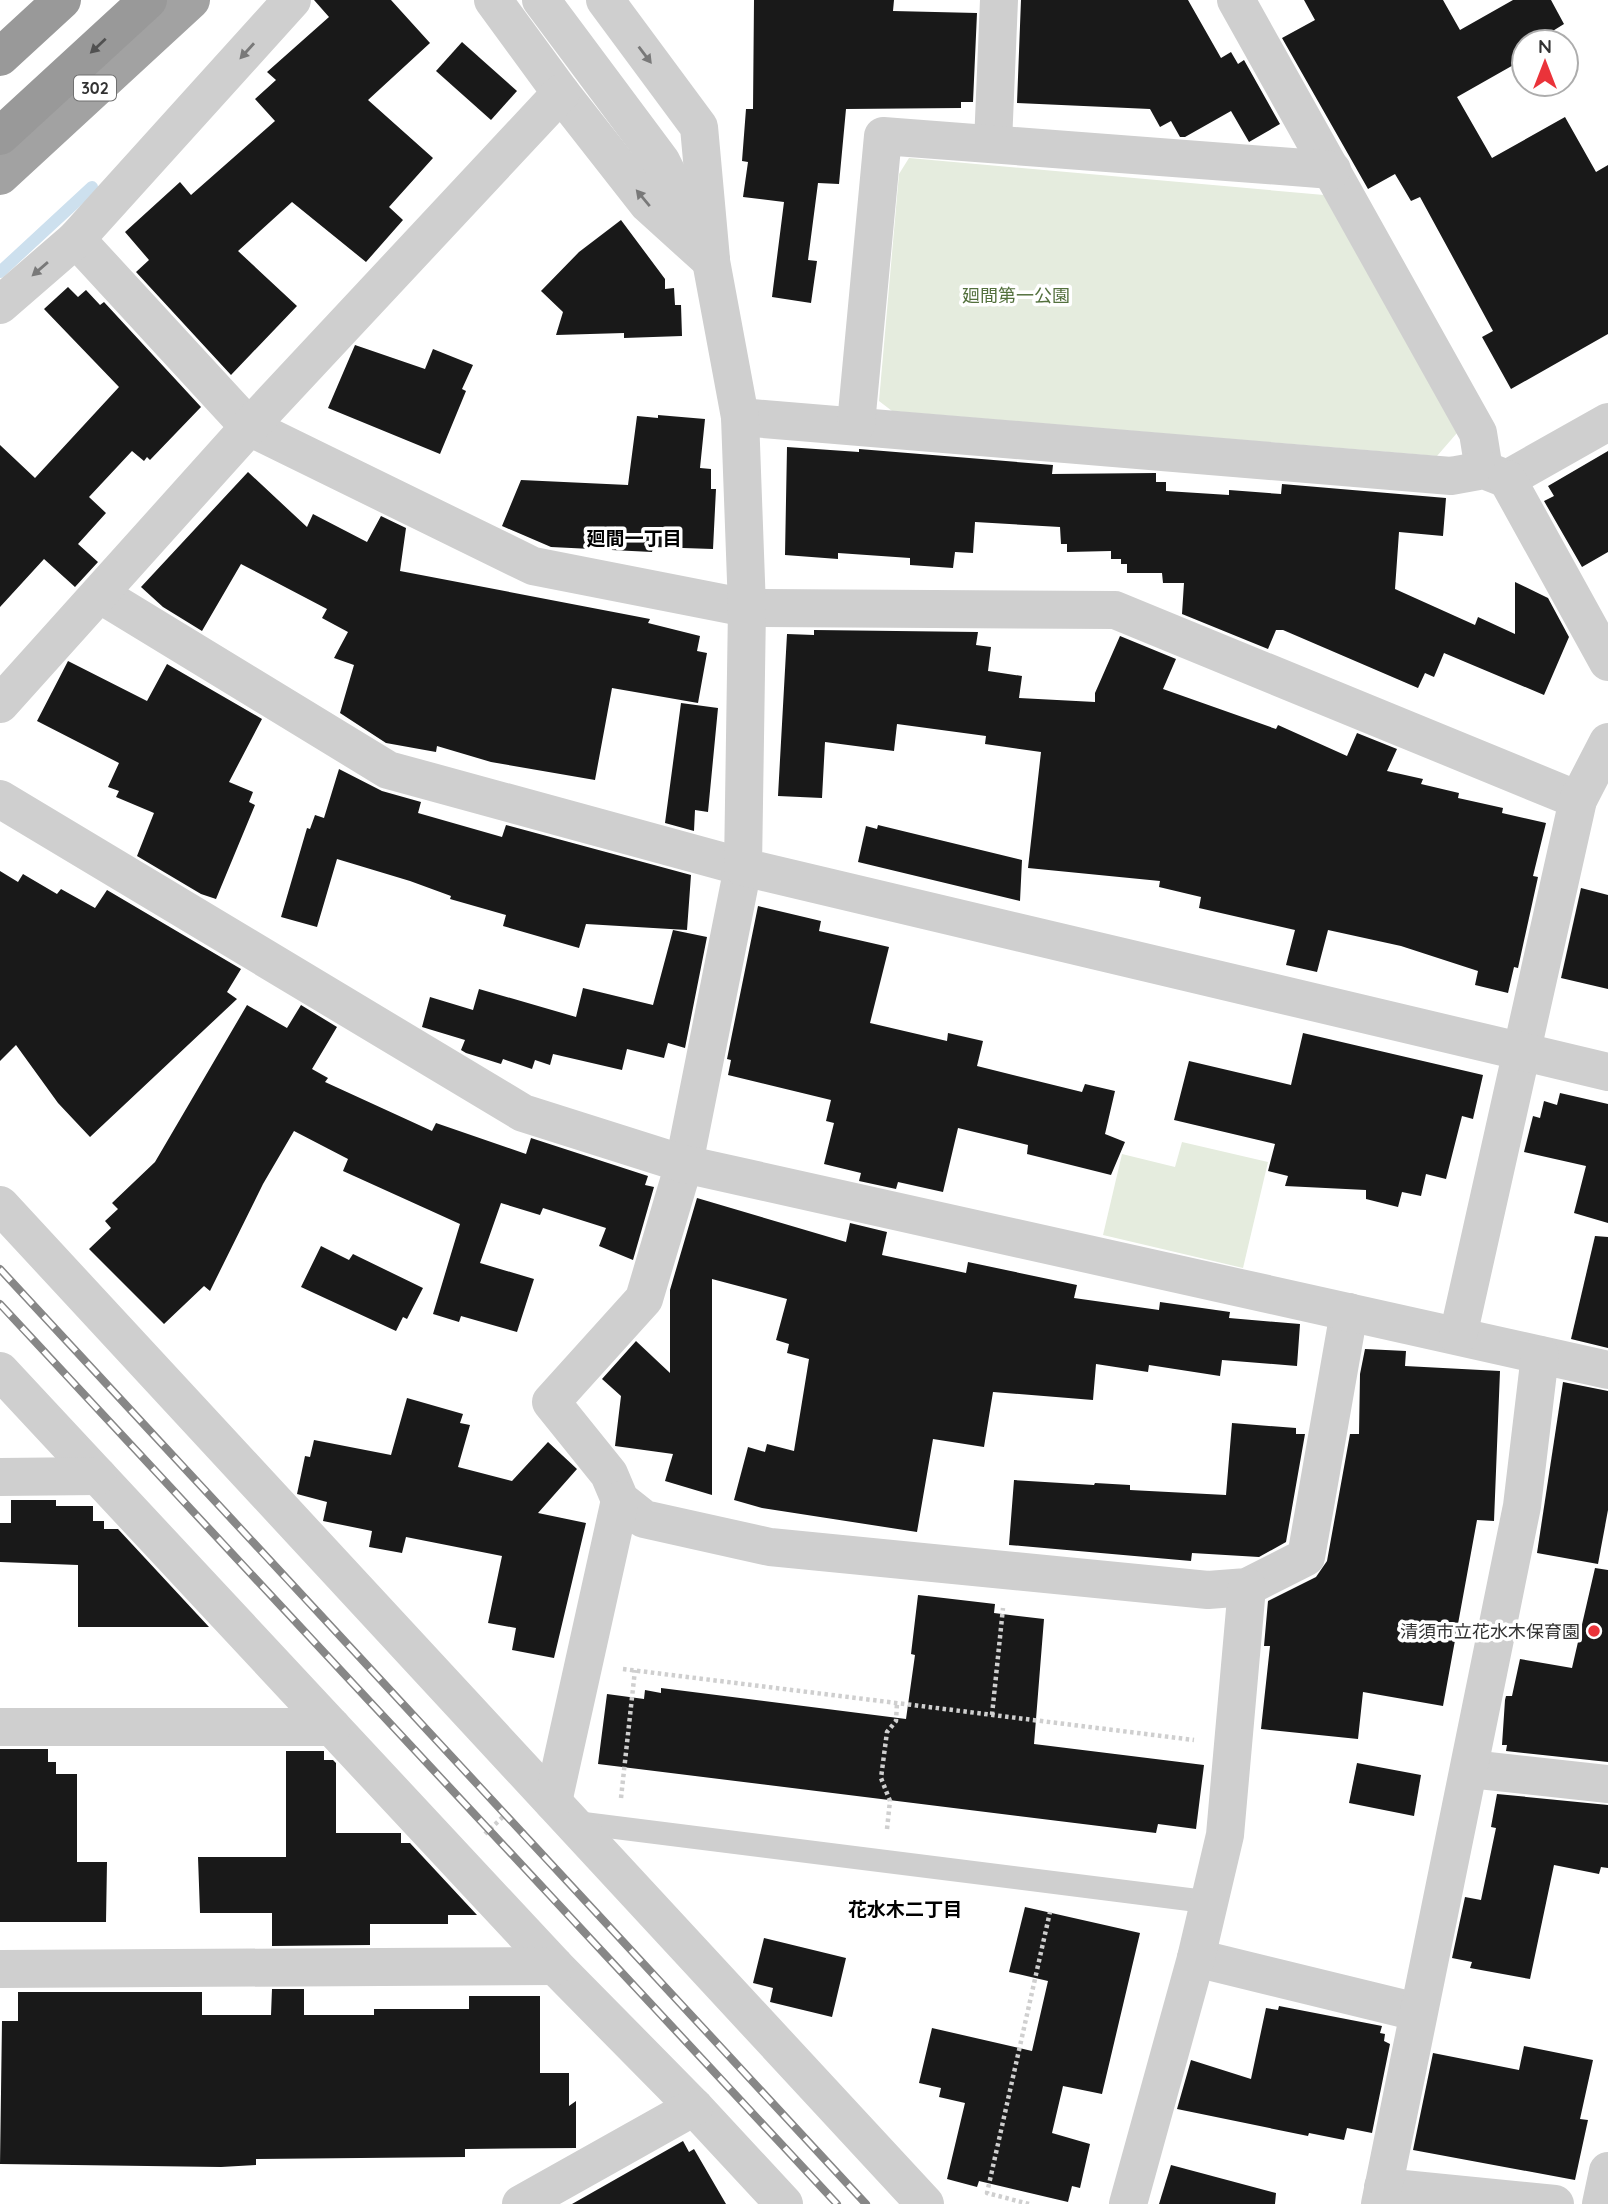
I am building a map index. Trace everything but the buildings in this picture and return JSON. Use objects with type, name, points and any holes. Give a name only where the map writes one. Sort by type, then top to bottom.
[{"type":"highway","points":[[0,57],[62,0]]},
{"type":"highway","points":[[0,136],[148,0]]},
{"type":"highway","name":"302","points":[[0,176],[191,0]]},
{"type":"street","points":[[0,304],[76,239],[292,0]]},
{"type":"street","points":[[494,0],[561,93],[648,204],[711,261]]},
{"type":"street","points":[[541,0],[661,161],[711,261]]},
{"type":"street","points":[[605,0],[699,127],[711,261],[740,417],[747,608],[743,867],[684,1164],[645,1299],[551,1402],[609,1474],[620,1500],[644,1519],[770,1547],[1208,1590],[1247,1587],[1306,1557],[1349,1312]]},
{"type":"street","points":[[993,143],[999,0]]},
{"type":"street","points":[[1237,0],[1478,433],[1495,474],[1608,662]]},
{"type":"street","points":[[0,704],[101,595],[249,427],[561,93]]},
{"type":"street","points":[[856,424],[883,136],[1332,170]]},
{"type":"street","points":[[76,239],[249,427],[534,566],[747,608],[1115,610],[1578,800]]},
{"type":"street","points":[[740,417],[856,424],[1451,476],[1495,474],[1608,422]]},
{"type":"street","points":[[101,595],[388,770],[743,867],[1608,1072]]},
{"type":"street","points":[[1458,1336],[1578,800],[1608,742]]},
{"type":"street","points":[[0,799],[523,1113],[684,1164],[1608,1370]]},
{"type":"street","points":[[0,1205],[925,2204]]},
{"type":"street","points":[[1540,1355],[1522,1506],[1470,1769],[1417,2012],[1382,2196],[1555,2204]]},
{"type":"street","points":[[0,1371],[555,1966],[694,2107],[783,2204]]},
{"type":"street","points":[[0,1477],[98,1476]]},
{"type":"street","points":[[554,1803],[620,1500]]},
{"type":"street","points":[[1128,2204],[1196,1958],[1225,1835],[1247,1587]]},
{"type":"street","points":[[0,1727],[332,1727]]},
{"type":"street","points":[[1470,1769],[1608,1784]]},
{"type":"street","points":[[1196,1958],[1417,2012]]},
{"type":"street","points":[[0,1969],[555,1966]]},
{"type":"street","points":[[521,2204],[694,2107]]},
{"type":"street","points":[[1601,2204],[1608,2171]]},
{"type":"lane","points":[[554,1803],[617,1828],[1209,1902]]},
{"type":"path","points":[[992,1715],[1008,1570]]},
{"type":"path","points":[[584,1664],[1233,1745]]},
{"type":"path","points":[[617,1828],[635,1670]]},
{"type":"path","points":[[882,1861],[890,1801],[881,1778],[887,1732],[896,1721],[897,1703]]},
{"type":"path","points":[[456,1860],[554,1803]]},
{"type":"path","points":[[1029,2204],[987,2193],[1057,1883]]},
{"type":"green space","name":"廻間第一公園","points":[[909,158],[1324,195],[1457,433],[1437,456],[892,411],[879,401],[899,174]]},
{"type":"green space","points":[[1182,1142],[1268,1162],[1243,1268],[1103,1235],[1122,1154],[1175,1167]]},
{"type":"waterway","points":[[0,272],[92,187]]},
{"type":"railway","points":[[0,1269],[866,2204]]},
{"type":"railway","points":[[0,1304],[837,2204]]},
{"type":"place","name":"清須市立花水木保育園","points":[[1594,1631]]},
{"type":"district","name":"廻間一丁目","points":[[634,538]]},
{"type":"district","name":"花水木二丁目","points":[[905,1909]]}]
